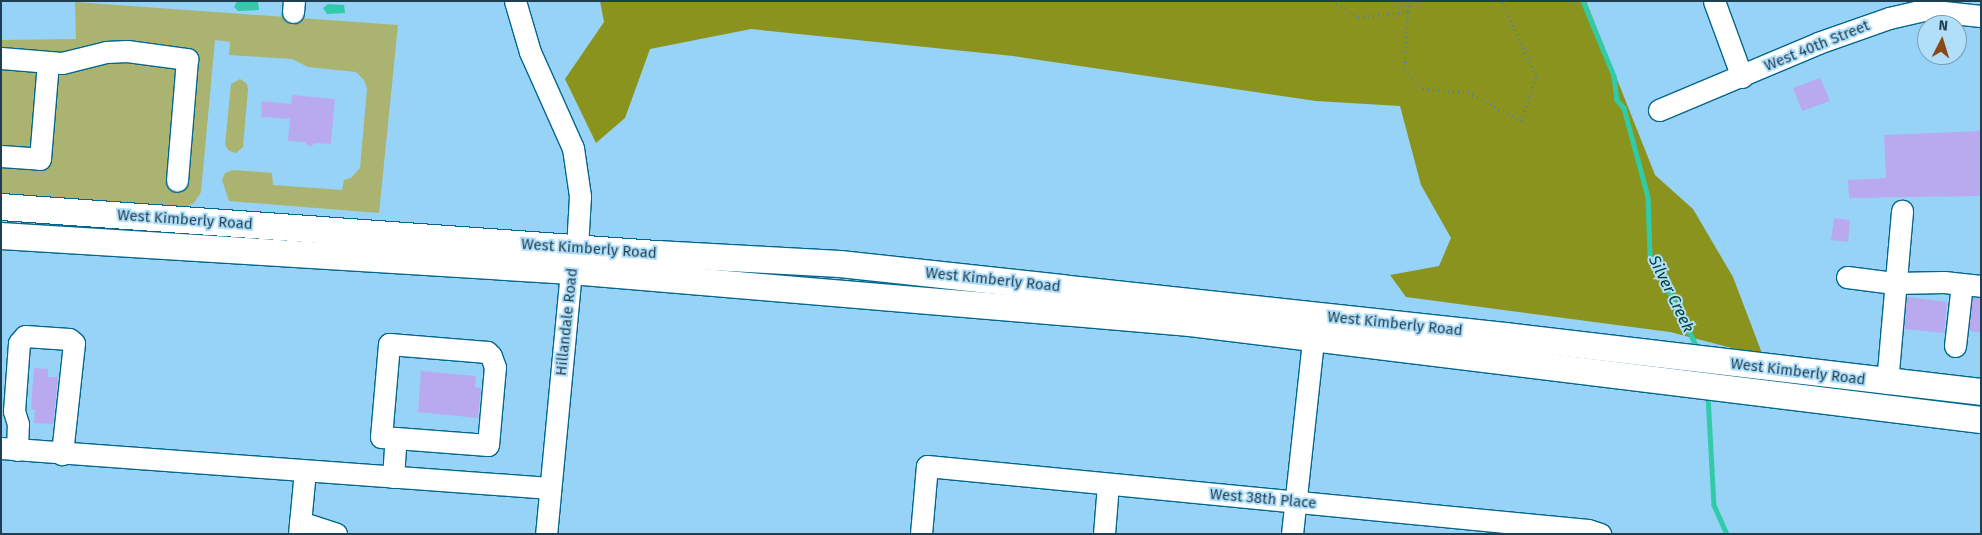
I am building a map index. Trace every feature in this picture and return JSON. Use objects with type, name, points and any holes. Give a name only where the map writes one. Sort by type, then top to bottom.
[{"type":"main road","name":"West Kimberly Road","points":[[1,207],[574,259],[1190,323],[1315,326],[1676,357],[1888,383],[1981,392]]},
{"type":"main road","name":"West Kimberly Road","points":[[1,236],[574,259]]},
{"type":"main road","name":"West Kimberly Road","points":[[1315,326],[1673,383],[1981,420]]},
{"type":"street","name":"Hillandale Road","points":[[515,1],[530,52],[573,148],[580,196],[546,534]]},
{"type":"street","points":[[1714,1],[1742,77]]},
{"type":"street","name":"West 40th Street","points":[[1660,110],[1742,77],[1818,43],[1889,18],[1925,10],[1981,16]]},
{"type":"street","points":[[1,58],[62,63],[106,52],[126,51],[187,60],[177,180]]},
{"type":"street","points":[[1,156],[40,159],[48,62]]},
{"type":"street","points":[[1888,383],[1898,283],[1896,268],[1902,211]]},
{"type":"street","points":[[1846,277],[1898,283],[1972,285],[1955,346]]},
{"type":"street","points":[[1292,534],[1315,326]]},
{"type":"street","points":[[62,454],[74,343],[69,339],[25,336],[18,343],[14,410],[18,424],[9,449],[62,454],[550,488]]},
{"type":"street","points":[[389,344],[487,352],[491,356],[495,367],[488,445],[396,438],[381,437],[389,344]]},
{"type":"street","points":[[393,477],[396,438]]},
{"type":"street","name":"West 38th Place","points":[[921,534],[927,466],[1600,534]]},
{"type":"street","points":[[305,471],[300,528],[336,534]]},
{"type":"street","points":[[1104,534],[1108,484]]},
{"type":"path","points":[[1332,1],[1358,17],[1408,12]]},
{"type":"path","points":[[1402,1],[1408,12]]},
{"type":"path","points":[[1410,1],[1405,70],[1423,89],[1468,92],[1521,121],[1536,76],[1501,1]]},
{"type":"shaded area","points":[[237,1],[258,1],[259,10],[238,11],[234,7]]},
{"type":"shaded area","points":[[600,1],[1586,1],[1655,175],[1693,209],[1733,277],[1763,356],[1670,332],[1406,297],[1390,275],[1439,266],[1451,238],[1421,185],[1400,106],[1316,101],[1013,56],[751,29],[650,49],[625,118],[596,143],[565,79],[604,22]]},
{"type":"shaded area","points":[[75,2],[398,25],[379,213],[229,201],[222,180],[225,173],[233,170],[272,173],[273,185],[342,190],[344,180],[351,178],[360,168],[367,89],[364,80],[356,72],[308,67],[292,59],[229,55],[230,42],[215,40],[201,192],[194,203],[185,207],[1,193],[1,40],[76,39]]},
{"type":"shaded area","points":[[328,4],[344,5],[345,13],[327,14],[323,8]]},
{"type":"shaded area","points":[[240,79],[247,84],[248,89],[243,147],[236,153],[229,151],[225,145],[231,84]]},
{"type":"building","points":[[1820,78],[1830,101],[1802,111],[1793,88]]},
{"type":"building","points":[[292,95],[335,99],[331,144],[315,143],[310,147],[305,142],[288,141],[290,119],[261,117],[262,101],[291,104]]},
{"type":"building","points":[[1981,131],[1981,196],[1849,198],[1848,180],[1886,178],[1884,135]]},
{"type":"building","points":[[1834,218],[1850,220],[1848,242],[1831,240]]},
{"type":"building","points":[[1907,297],[1947,302],[1944,333],[1904,329]]},
{"type":"building","points":[[1973,298],[1981,298],[1981,333],[1969,331]]},
{"type":"building","points":[[34,368],[48,369],[48,377],[58,377],[53,424],[34,423],[35,410],[31,409]]},
{"type":"building","points":[[421,371],[476,376],[475,387],[481,388],[478,418],[418,412]]},
{"type":"waterway","name":"Silver Creek","points":[[1583,1],[1614,76],[1617,100],[1624,108],[1648,197],[1650,255],[1698,349]]},
{"type":"waterway","name":"Silver Creek","points":[[1708,395],[1714,505],[1727,534]]}]
